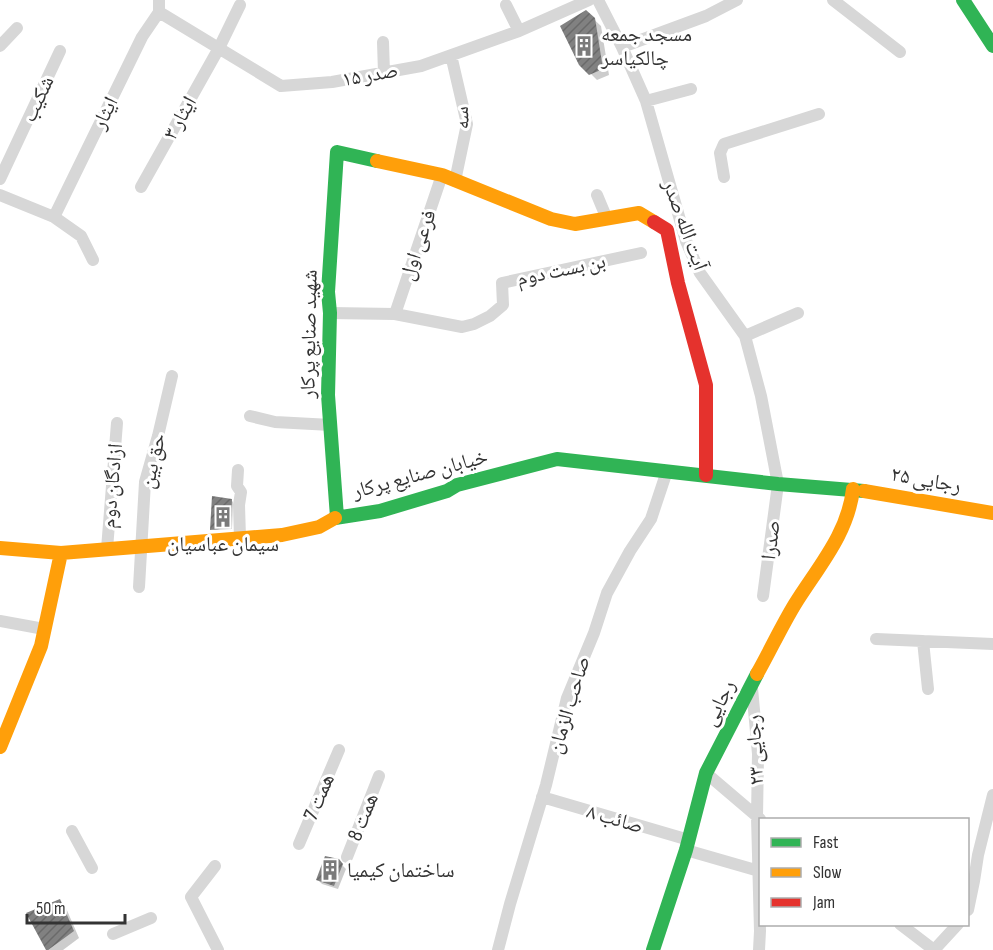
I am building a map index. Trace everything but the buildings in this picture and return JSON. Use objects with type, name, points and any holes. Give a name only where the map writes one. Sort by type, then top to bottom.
[{"type":"main road","points":[[963,0],[993,46]]},
{"type":"main road","name":"شهید صنایع پرکار","points":[[337,517],[328,395],[330,313],[328,292],[337,152],[442,175]]},
{"type":"main road","points":[[442,175],[551,219],[575,224],[639,213],[667,230],[678,283],[706,385],[706,475]]},
{"type":"main road","name":"خیابان صنایع پرکار","points":[[0,548],[61,553],[282,535],[319,527],[337,517],[380,511],[447,491],[457,485],[557,459],[778,484],[853,489]]},
{"type":"main road","name":"رجایی ۲۵","points":[[853,489],[993,513]]},
{"type":"main road","name":"رجایی","points":[[652,950],[687,845],[706,773],[794,606],[837,540],[851,506],[853,489]]},
{"type":"main road","points":[[0,747],[41,646],[61,553]]},
{"type":"street","name":"صدر ۱۵","points":[[159,6],[219,48],[281,86],[332,82],[421,66],[519,31],[589,0]]},
{"type":"street","name":"آیت الله صدر","points":[[598,0],[646,101],[686,241],[700,273],[745,336],[761,396],[778,484]]},
{"type":"street","points":[[622,47],[706,16],[737,0]]},
{"type":"street","points":[[833,0],[900,52]]},
{"type":"street","name":"ایثار ۳","points":[[141,187],[219,48],[240,5]]},
{"type":"street","points":[[506,5],[519,31]]},
{"type":"street","name":"ایثار","points":[[54,217],[159,6]]},
{"type":"street","points":[[0,46],[16,28]]},
{"type":"street","points":[[383,42],[384,73]]},
{"type":"street","name":"شکیب","points":[[0,179],[60,51]]},
{"type":"street","name":"سه","points":[[451,55],[467,124],[456,181]]},
{"type":"street","points":[[646,101],[691,88]]},
{"type":"street","points":[[724,177],[720,153],[724,144],[819,114]]},
{"type":"street","name":"فرعی اول","points":[[395,314],[442,175]]},
{"type":"street","points":[[0,195],[54,217],[81,236],[93,260]]},
{"type":"street","name":"بن بست دوم","points":[[597,195],[607,219]]},
{"type":"street","name":"بن بست دوم","points":[[330,313],[395,314],[462,327],[490,316],[503,305],[502,283],[641,253]]},
{"type":"street","points":[[745,336],[798,313]]},
{"type":"street","name":"حق بین","points":[[140,587],[145,482],[172,376]]},
{"type":"street","points":[[250,416],[275,422],[331,425]]},
{"type":"street","name":"ازادگان دوم","points":[[107,549],[117,423]]},
{"type":"street","points":[[238,470],[237,486],[241,492],[240,538]]},
{"type":"street","name":"صاحب الزمان","points":[[498,950],[542,797],[567,699],[594,633],[607,593],[630,550],[651,519],[667,471]]},
{"type":"street","name":"صدرا","points":[[763,596],[778,484]]},
{"type":"street","points":[[0,621],[44,628]]},
{"type":"street","points":[[876,639],[993,644]]},
{"type":"street","points":[[923,641],[928,688]]},
{"type":"street","name":"رجایی ۲۳","points":[[752,684],[758,754],[759,871]]},
{"type":"street","name":"همت 7","points":[[299,844],[339,750]]},
{"type":"street","points":[[706,773],[759,818]]},
{"type":"street","name":"همت 8","points":[[347,857],[380,776]]},
{"type":"street","points":[[969,905],[978,855],[993,795]]},
{"type":"street","name":"صائب ۸","points":[[542,797],[759,871]]},
{"type":"street","points":[[72,831],[92,868]]},
{"type":"street","points":[[215,866],[191,897],[218,950]]},
{"type":"street","points":[[113,934],[151,918]]},
{"type":"street","name":"رجایی ۲۳","points":[[759,950],[760,926]]},
{"type":"street","points":[[903,926],[934,950],[956,926]]},
{"type":"traffic: fast","points":[[963,0],[993,46]]},
{"type":"traffic: fast","points":[[337,517],[328,395],[330,313],[328,292],[337,152],[377,161]]},
{"type":"traffic: fast","points":[[335,518],[380,511],[447,491],[457,485],[557,459],[778,484],[864,491]]},
{"type":"traffic: fast","points":[[653,950],[686,850],[706,773],[757,674]]},
{"type":"traffic: slow","points":[[377,161],[442,175],[551,219],[575,224],[639,213],[654,222]]},
{"type":"traffic: slow","points":[[757,674],[790,613],[839,535],[853,489]]},
{"type":"traffic: slow","points":[[864,491],[993,513]]},
{"type":"traffic: slow","points":[[0,548],[61,553],[282,535],[319,527],[335,518]]},
{"type":"traffic: slow","points":[[0,747],[41,646],[61,553]]},
{"type":"traffic: jam","points":[[654,222],[667,230],[678,283],[706,385],[706,475]]},
{"type":"place","name":"مسجد جمعه چالکیاسر","points":[[584,46]]},
{"type":"place","name":"سیمان عباسیان","points":[[223,517]]},
{"type":"place","name":"ساختمان کیمیا","points":[[330,870]]}]
